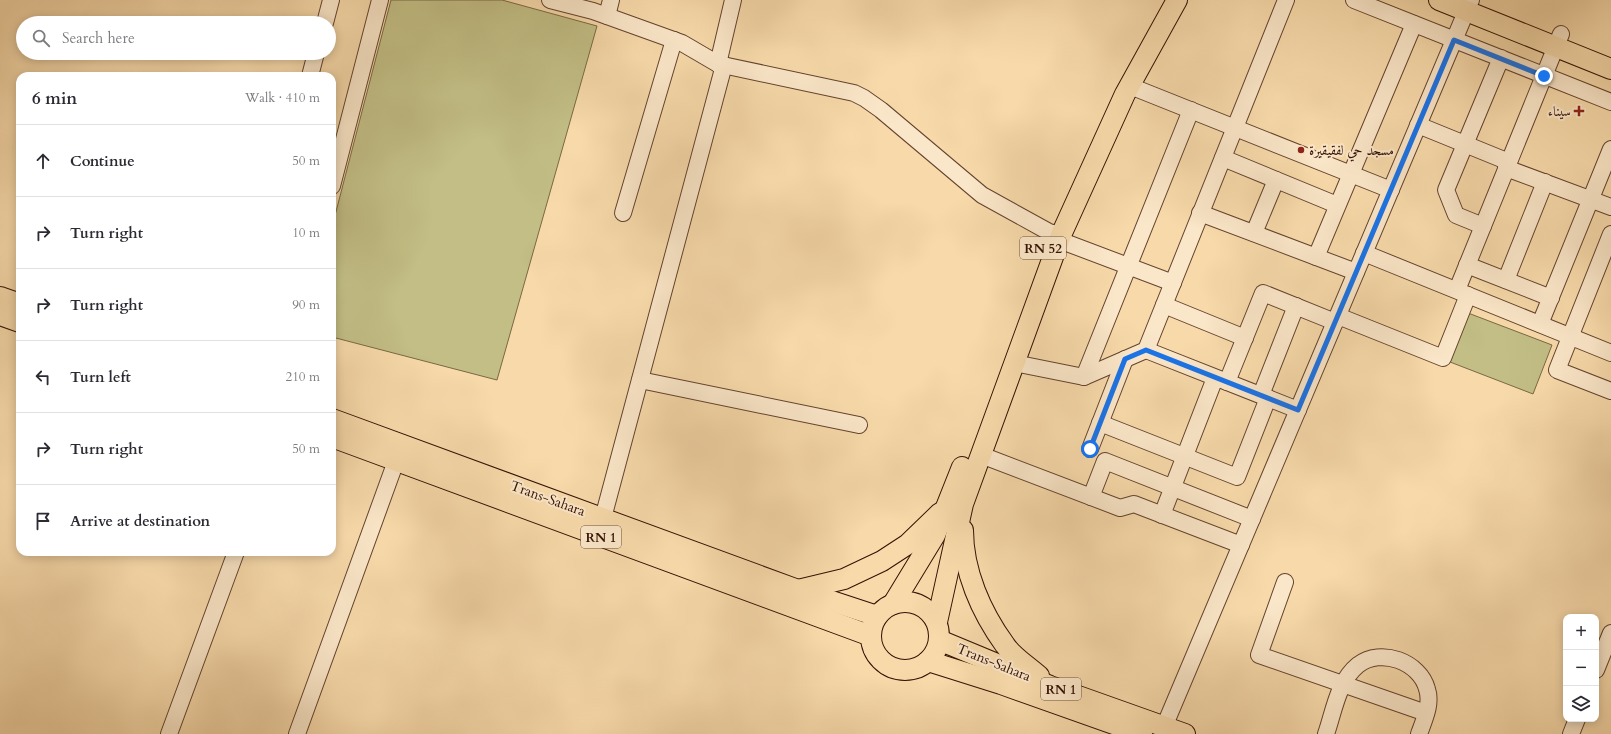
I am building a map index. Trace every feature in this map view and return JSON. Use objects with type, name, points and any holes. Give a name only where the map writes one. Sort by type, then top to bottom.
[{"type":"main road","name":"RN 52","points":[[955,505],[1112,89],[1162,0]]},
{"type":"main road","name":"RN 52","points":[[955,505],[981,455],[1014,363],[1056,236],[1130,86],[1177,0]]},
{"type":"main road","points":[[1439,0],[1470,4],[1558,40],[1611,69]]},
{"type":"main road","points":[[1558,40],[1611,54]]},
{"type":"main road","points":[[0,297],[16,303]]},
{"type":"main road","points":[[0,315],[16,321]]},
{"type":"main road","name":"Trans-Sahara","points":[[336,421],[399,453],[871,636]]},
{"type":"main road","name":"Trans-Sahara","points":[[336,439],[399,453],[603,518],[798,590],[877,616]]},
{"type":"main road","points":[[798,590],[844,579],[882,561],[908,544],[955,505]]},
{"type":"main road","points":[[893,604],[955,505]]},
{"type":"main road","points":[[938,631],[931,614],[923,606],[914,602],[903,602],[893,604],[884,609],[877,616],[872,626],[871,636],[873,647],[878,657],[886,664],[897,669],[908,670],[919,667],[928,661],[935,651],[938,631],[955,505]]},
{"type":"main road","points":[[955,505],[969,577],[984,611],[1005,646],[1050,686]]},
{"type":"main road","name":"Trans-Sahara","points":[[938,631],[1050,686],[1185,734]]},
{"type":"main road","name":"Trans-Sahara","points":[[928,661],[1001,684],[1142,734]]},
{"type":"street","points":[[327,16],[331,0]]},
{"type":"street","points":[[336,170],[380,0]]},
{"type":"street","points":[[550,0],[593,11],[674,40],[721,64],[854,93],[881,110],[982,195],[1056,236],[1173,283]]},
{"type":"street","points":[[607,16],[611,0]]},
{"type":"street","points":[[603,518],[721,64],[733,0]]},
{"type":"street","points":[[1146,350],[1286,0]]},
{"type":"street","points":[[1354,0],[1611,102]]},
{"type":"street","points":[[1164,727],[1470,4]]},
{"type":"street","points":[[1316,257],[1414,24]]},
{"type":"street","points":[[622,213],[674,40]]},
{"type":"street","points":[[1162,515],[1185,456],[1221,380],[1245,338],[1263,293],[1443,358],[1463,293],[1467,265],[1558,40]]},
{"type":"street","points":[[1483,226],[1456,215],[1446,190],[1501,58]]},
{"type":"street","points":[[311,72],[314,60]]},
{"type":"street","points":[[1130,86],[1391,190]]},
{"type":"street","points":[[1084,377],[1191,110]]},
{"type":"street","points":[[1418,125],[1465,144],[1545,182],[1611,207]]},
{"type":"street","points":[[1540,324],[1611,149]]},
{"type":"street","points":[[1223,158],[1338,205]]},
{"type":"street","points":[[1254,233],[1276,180]]},
{"type":"street","points":[[1506,280],[1545,182]]},
{"type":"street","points":[[1200,213],[1356,272]]},
{"type":"street","points":[[1609,243],[1557,370],[1611,391]]},
{"type":"street","points":[[1364,253],[1611,353]]},
{"type":"street","points":[[1467,265],[1551,298]]},
{"type":"street","points":[[1164,305],[1245,338]]},
{"type":"street","points":[[1100,423],[1237,477],[1296,306]]},
{"type":"street","points":[[1014,363],[1084,377],[1146,350],[1298,410]]},
{"type":"street","points":[[1090,449],[1125,359]]},
{"type":"street","points":[[640,380],[859,425]]},
{"type":"street","points":[[297,734],[399,453]]},
{"type":"street","points":[[981,455],[1120,508],[1134,504],[1241,545]]},
{"type":"street","points":[[1091,497],[1105,461],[1252,519]]},
{"type":"street","points":[[169,734],[235,556]]},
{"type":"street","points":[[1285,582],[1259,655],[1426,713]]},
{"type":"street","points":[[1599,663],[1611,633]]},
{"type":"street","points":[[1326,734],[1347,678],[1358,665],[1371,658],[1381,656],[1407,664],[1416,670],[1423,679],[1428,691],[1428,707],[1419,734]]},
{"type":"street","points":[[1571,734],[1576,722]]},
{"type":"shaded area","points":[[391,0],[502,0],[597,26],[497,380],[336,338],[336,212]]},
{"type":"shaded area","points":[[1468,313],[1552,345],[1533,394],[1450,362]]},
{"type":"place","name":"سيناء","points":[[1579,111]]},
{"type":"place","name":"مسجد حي لفقيقيرة","points":[[1301,150]]},
{"type":"route","points":[[1090,449],[1125,359],[1146,350],[1298,410],[1454,40],[1544,76]]}]
